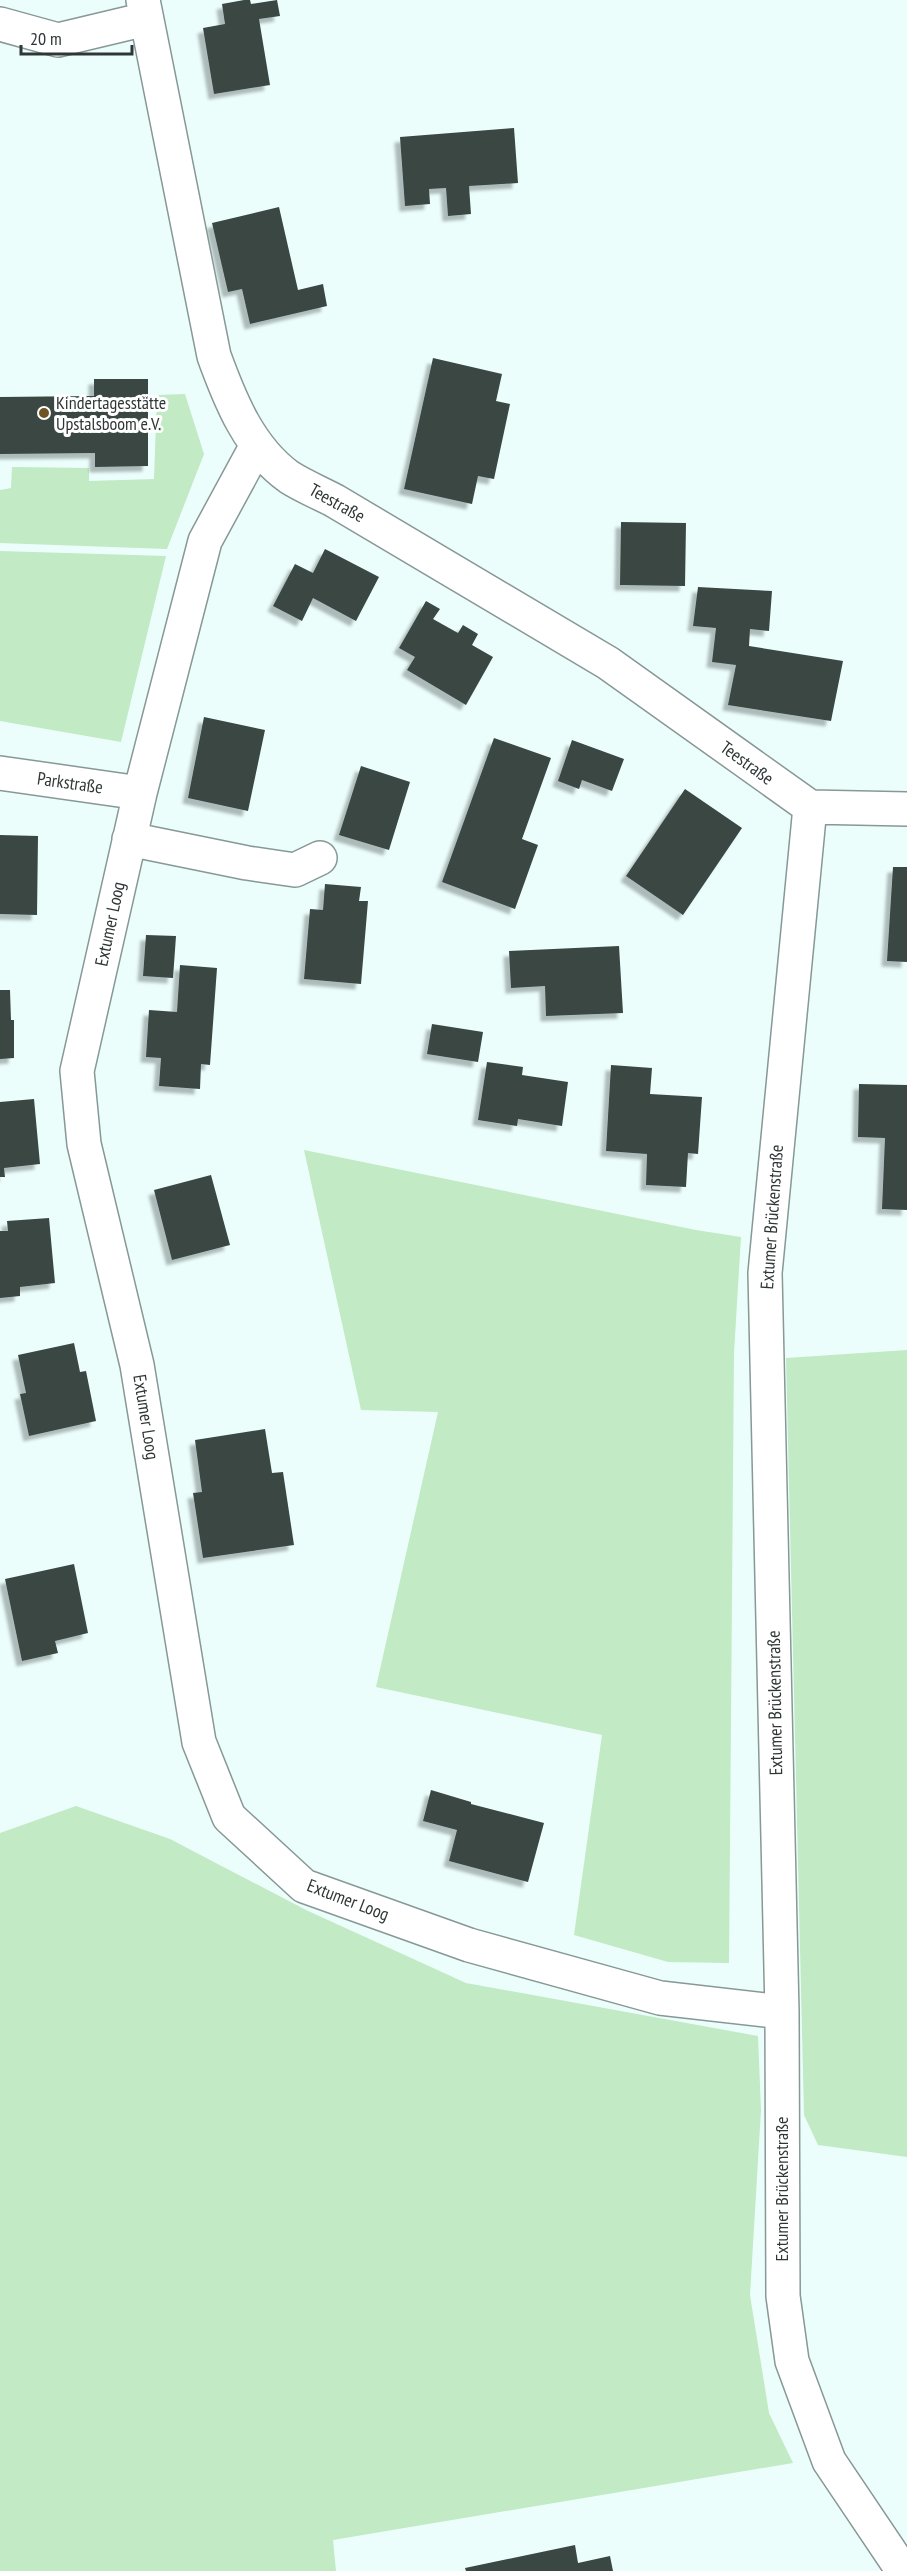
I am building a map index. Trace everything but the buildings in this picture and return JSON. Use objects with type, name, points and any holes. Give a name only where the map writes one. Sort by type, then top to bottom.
[{"type":"street","points":[[0,24],[58,40],[145,9]]},
{"type":"street","name":"Teestraße","points":[[145,9],[214,356],[231,404],[257,445],[289,476],[608,663],[810,807]]},
{"type":"street","name":"Extumer Loog","points":[[257,445],[205,541],[140,793],[77,1071],[84,1144],[137,1365],[199,1742],[229,1817],[304,1886],[458,1941],[660,1998],[782,2012]]},
{"type":"street","name":"Parkstraße","points":[[0,773],[140,793]]},
{"type":"street","points":[[810,807],[907,809]]},
{"type":"street","name":"Extumer Brückenstraße","points":[[810,807],[765,1273],[782,2012],[783,2296],[792,2361],[829,2461],[901,2571]]},
{"type":"street","points":[[129,839],[247,863],[295,870],[320,858]]},
{"type":"green space","points":[[185,394],[204,454],[167,549],[0,543],[0,490],[11,488],[12,467],[89,468],[89,481],[154,479],[157,395]]},
{"type":"green space","points":[[0,551],[166,556],[121,742],[0,721]]},
{"type":"green space","points":[[304,1150],[696,1230],[741,1237],[734,1353],[729,1963],[668,1962],[574,1935],[602,1735],[376,1687],[438,1412],[361,1410]]},
{"type":"green space","points":[[907,1350],[907,2157],[818,2145],[804,2115],[786,1358]]},
{"type":"green space","points":[[76,1806],[170,1839],[306,1910],[466,1983],[758,2036],[761,2110],[750,2295],[769,2413],[793,2463],[333,2540],[336,2571],[0,2571],[0,1833]]},
{"type":"place","name":"Kindertagesstätte Upstalsboom e.V.","points":[[44,413]]}]
